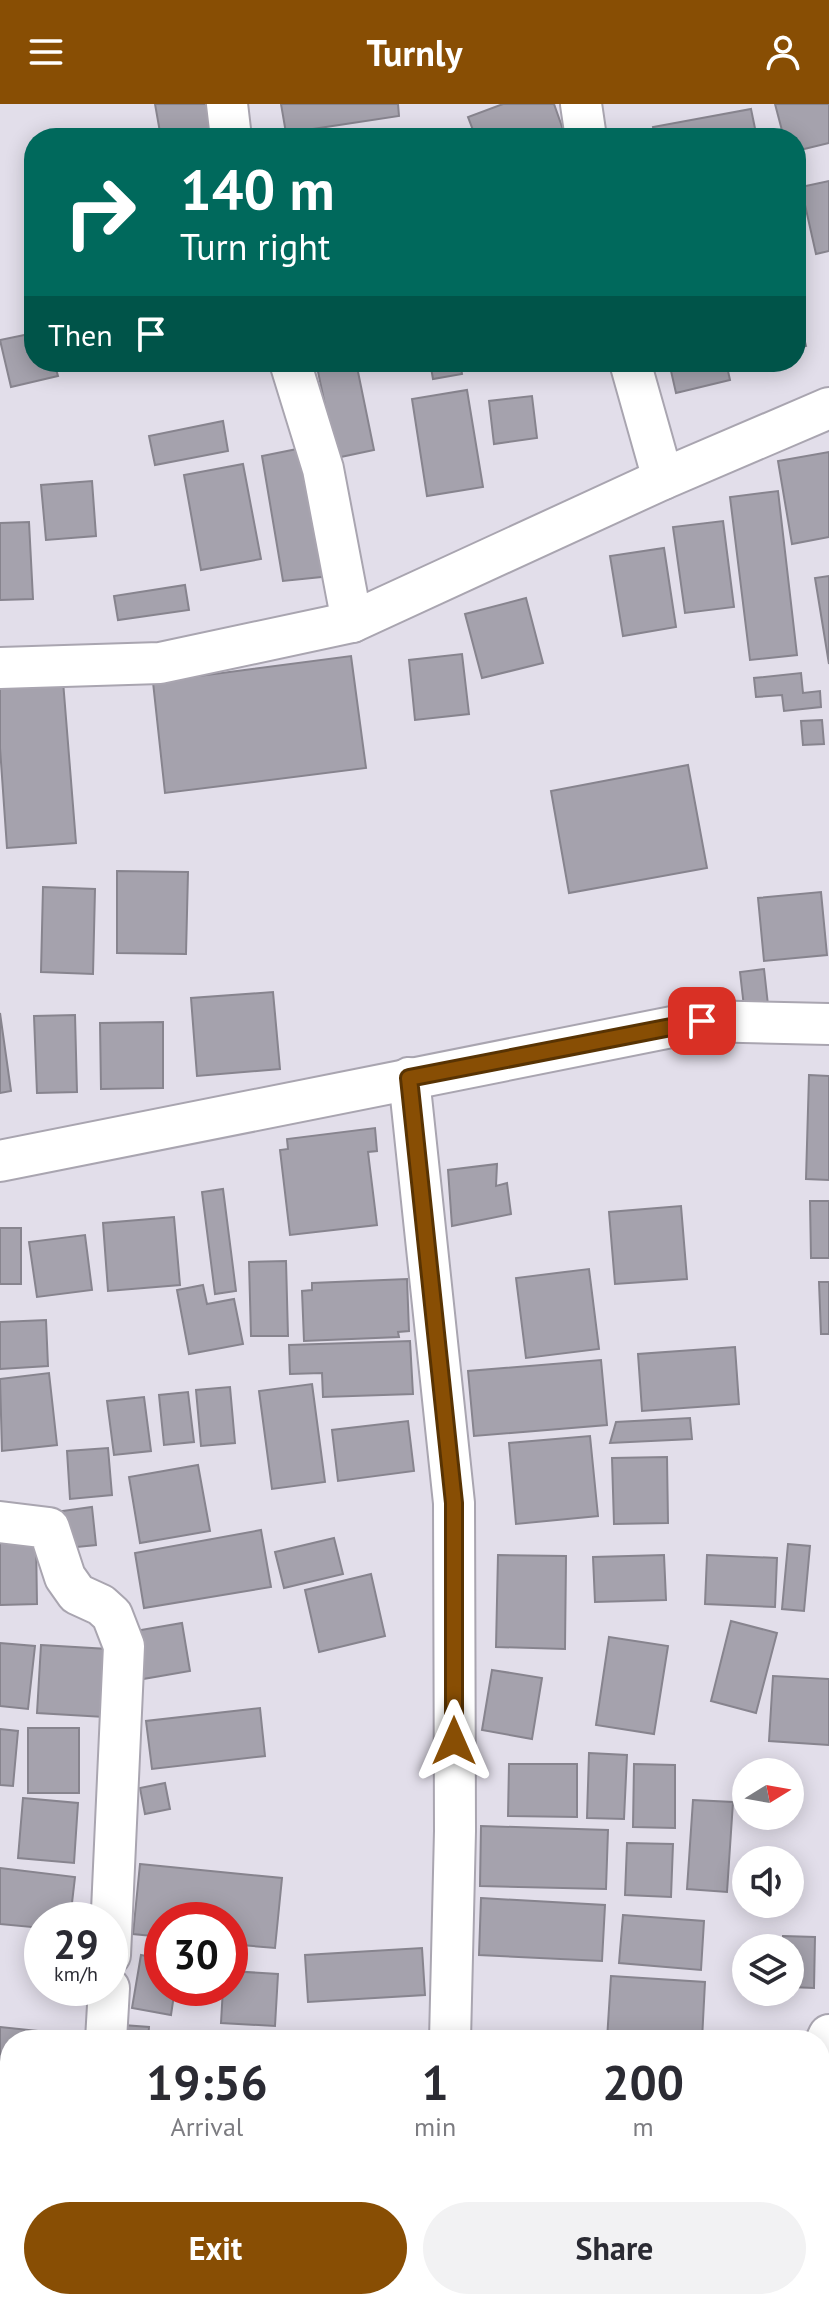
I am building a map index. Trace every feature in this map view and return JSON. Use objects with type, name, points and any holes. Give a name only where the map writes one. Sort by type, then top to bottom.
[{"type":"street","points":[[227,104],[230,128]]},
{"type":"street","points":[[581,104],[585,128]]},
{"type":"street","points":[[293,372],[323,469],[352,622]]},
{"type":"street","points":[[633,372],[663,479]]},
{"type":"street","points":[[0,668],[160,663],[352,622],[663,479],[829,408]]},
{"type":"street","points":[[0,1161],[702,1021],[829,1024]]},
{"type":"street","points":[[409,1078],[454,1503],[455,1831],[450,2030]]},
{"type":"street","points":[[0,1522],[49,1528],[65,1577],[77,1594],[101,1605],[112,1615],[124,1646],[112,1902]]},
{"type":"street","points":[[107,2030],[108,2006]]},
{"type":"building","points":[[155,104],[207,104],[212,128],[159,128]]},
{"type":"building","points":[[281,104],[398,104],[399,116],[319,128],[285,128]]},
{"type":"building","points":[[503,104],[554,104],[562,128],[472,128],[468,117]]},
{"type":"building","points":[[775,104],[829,104],[829,143],[806,149],[806,128],[781,128]]},
{"type":"building","points":[[751,109],[755,128],[653,128]]},
{"type":"building","points":[[829,181],[829,251],[816,254],[806,209],[806,186]]},
{"type":"building","points":[[24,335],[24,372],[57,372],[58,376],[11,387],[0,340]]},
{"type":"building","points":[[318,372],[358,372],[374,450],[336,458]]},
{"type":"building","points":[[432,372],[462,372],[462,374],[433,379]]},
{"type":"building","points":[[671,372],[728,372],[730,380],[676,393]]},
{"type":"building","points":[[467,390],[483,487],[427,496],[412,399]]},
{"type":"building","points":[[532,396],[537,438],[494,444],[489,401]]},
{"type":"building","points":[[223,421],[228,451],[155,465],[149,436]]},
{"type":"building","points":[[307,447],[331,576],[283,581],[262,456]]},
{"type":"building","points":[[829,452],[829,537],[792,544],[778,461]]},
{"type":"building","points":[[243,464],[261,559],[201,570],[184,475]]},
{"type":"building","points":[[92,481],[96,536],[46,540],[41,485]]},
{"type":"building","points":[[778,491],[797,655],[750,660],[730,497]]},
{"type":"building","points":[[723,521],[734,607],[685,613],[673,527]]},
{"type":"building","points":[[29,522],[33,599],[0,600],[0,523]]},
{"type":"building","points":[[664,548],[676,627],[623,636],[610,556]]},
{"type":"building","points":[[829,576],[829,664],[815,578]]},
{"type":"building","points":[[185,585],[189,610],[118,620],[114,596]]},
{"type":"building","points":[[526,598],[543,663],[482,678],[465,614]]},
{"type":"building","points":[[462,654],[469,714],[415,720],[409,660]]},
{"type":"building","points":[[351,656],[366,768],[165,793],[153,682]]},
{"type":"building","points":[[801,673],[803,693],[820,691],[821,707],[784,711],[782,695],[756,697],[754,678]]},
{"type":"building","points":[[63,681],[76,843],[7,848],[0,748],[0,686]]},
{"type":"building","points":[[822,720],[824,744],[803,745],[801,721]]},
{"type":"building","points":[[688,765],[707,868],[569,893],[551,791]]},
{"type":"building","points":[[117,871],[188,872],[186,954],[117,953]]},
{"type":"building","points":[[43,887],[95,889],[93,974],[41,972]]},
{"type":"building","points":[[821,892],[827,955],[764,961],[758,898]]},
{"type":"building","points":[[764,969],[768,1005],[744,1007],[740,972]]},
{"type":"building","points":[[273,992],[280,1069],[197,1076],[191,998]]},
{"type":"building","points":[[0,1013],[11,1091],[0,1093]]},
{"type":"building","points":[[75,1015],[77,1092],[37,1093],[34,1016]]},
{"type":"building","points":[[163,1022],[163,1088],[101,1089],[100,1023]]},
{"type":"building","points":[[809,1075],[829,1076],[829,1180],[806,1179]]},
{"type":"building","points":[[375,1128],[377,1151],[368,1152],[377,1225],[290,1235],[280,1150],[288,1149],[287,1139]]},
{"type":"building","points":[[497,1164],[496,1186],[507,1183],[511,1214],[452,1226],[448,1170]]},
{"type":"building","points":[[223,1189],[236,1291],[215,1294],[202,1192]]},
{"type":"building","points":[[810,1201],[829,1201],[829,1258],[811,1258]]},
{"type":"building","points":[[681,1206],[687,1279],[615,1284],[609,1212]]},
{"type":"building","points":[[174,1217],[180,1285],[108,1291],[103,1223]]},
{"type":"building","points":[[0,1228],[21,1228],[21,1284],[0,1284]]},
{"type":"building","points":[[85,1235],[92,1290],[37,1297],[29,1242]]},
{"type":"building","points":[[286,1261],[288,1336],[251,1336],[249,1262]]},
{"type":"building","points":[[589,1269],[599,1349],[526,1358],[516,1278]]},
{"type":"building","points":[[407,1279],[409,1331],[398,1332],[399,1337],[304,1341],[302,1291],[312,1290],[312,1283]]},
{"type":"building","points":[[819,1282],[829,1282],[829,1334],[821,1334]]},
{"type":"building","points":[[203,1285],[207,1304],[234,1299],[243,1344],[189,1354],[177,1290]]},
{"type":"building","points":[[46,1320],[48,1366],[0,1369],[0,1322]]},
{"type":"building","points":[[410,1341],[413,1394],[323,1397],[322,1373],[290,1374],[289,1345]]},
{"type":"building","points":[[735,1347],[739,1404],[642,1411],[638,1354]]},
{"type":"building","points":[[601,1360],[607,1425],[474,1436],[468,1371]]},
{"type":"building","points":[[49,1373],[57,1445],[2,1451],[0,1379]]},
{"type":"building","points":[[312,1384],[325,1482],[272,1489],[259,1391]]},
{"type":"building","points":[[230,1387],[235,1443],[201,1446],[196,1390]]},
{"type":"building","points":[[188,1392],[194,1442],[164,1445],[159,1395]]},
{"type":"building","points":[[144,1397],[151,1451],[114,1455],[107,1401]]},
{"type":"building","points":[[690,1418],[692,1439],[610,1443],[616,1422]]},
{"type":"building","points":[[408,1421],[414,1471],[338,1481],[332,1430]]},
{"type":"building","points":[[590,1436],[598,1516],[516,1524],[509,1443]]},
{"type":"building","points":[[108,1448],[112,1495],[70,1499],[67,1451]]},
{"type":"building","points":[[667,1457],[668,1523],[614,1524],[612,1458]]},
{"type":"building","points":[[198,1465],[210,1531],[140,1543],[129,1477]]},
{"type":"building","points":[[92,1507],[96,1545],[67,1548],[62,1511]]},
{"type":"building","points":[[261,1530],[271,1587],[144,1608],[135,1553]]},
{"type":"building","points":[[334,1538],[343,1574],[284,1588],[275,1552]]},
{"type":"building","points":[[0,1540],[36,1540],[37,1604],[0,1605]]},
{"type":"building","points":[[788,1544],[810,1546],[804,1611],[782,1609]]},
{"type":"building","points":[[498,1555],[566,1556],[565,1649],[496,1647]]},
{"type":"building","points":[[664,1555],[666,1600],[595,1602],[593,1557]]},
{"type":"building","points":[[707,1555],[777,1558],[775,1607],[705,1604]]},
{"type":"building","points":[[371,1574],[385,1636],[319,1652],[305,1590]]},
{"type":"building","points":[[731,1621],[777,1633],[756,1713],[711,1701]]},
{"type":"building","points":[[182,1623],[190,1671],[143,1679],[135,1631]]},
{"type":"building","points":[[609,1637],[668,1646],[654,1734],[596,1725]]},
{"type":"building","points":[[0,1643],[35,1646],[28,1709],[0,1706]]},
{"type":"building","points":[[41,1645],[108,1649],[104,1717],[37,1713]]},
{"type":"building","points":[[492,1670],[542,1678],[532,1739],[482,1730]]},
{"type":"building","points":[[773,1676],[829,1679],[829,1745],[769,1741]]},
{"type":"building","points":[[260,1708],[265,1756],[152,1769],[146,1721]]},
{"type":"building","points":[[28,1728],[79,1728],[79,1793],[28,1793]]},
{"type":"building","points":[[0,1729],[18,1731],[13,1786],[0,1785]]},
{"type":"building","points":[[589,1753],[627,1755],[624,1819],[587,1818]]},
{"type":"building","points":[[509,1764],[577,1764],[577,1817],[508,1816]]},
{"type":"building","points":[[634,1764],[675,1765],[675,1828],[633,1827]]},
{"type":"building","points":[[165,1783],[170,1809],[145,1814],[140,1788]]},
{"type":"building","points":[[23,1798],[78,1803],[74,1863],[18,1858]]},
{"type":"building","points":[[693,1800],[732,1802],[727,1892],[687,1889]]},
{"type":"building","points":[[481,1826],[608,1830],[606,1889],[480,1886]]},
{"type":"building","points":[[627,1843],[673,1844],[671,1897],[625,1895]]},
{"type":"building","points":[[140,1864],[282,1878],[275,1948],[248,1946],[248,1902],[144,1902],[144,1935],[133,1934]]},
{"type":"building","points":[[0,1868],[75,1877],[72,1902],[24,1902],[24,1926],[0,1924]]},
{"type":"building","points":[[481,1898],[605,1905],[602,1961],[479,1955]]},
{"type":"building","points":[[623,1915],[704,1921],[701,1970],[619,1963]]},
{"type":"building","points":[[804,1937],[815,1937],[814,1988],[804,1988]]},
{"type":"building","points":[[422,1948],[425,1995],[308,2002],[305,1955]]},
{"type":"building","points":[[141,1955],[144,1956],[144,2006],[172,2006],[171,2015],[132,2008]]},
{"type":"building","points":[[248,1972],[278,1974],[275,2026],[221,2023],[222,2006],[248,2006]]},
{"type":"building","points":[[611,1976],[705,1982],[703,2030],[608,2030]]},
{"type":"building","points":[[123,2025],[149,2027],[149,2030],[123,2030]]},
{"type":"building","points":[[0,2027],[28,2030],[0,2030]]},
{"type":"route","points":[[454,1741],[454,1503],[409,1078],[702,1021]]}]
